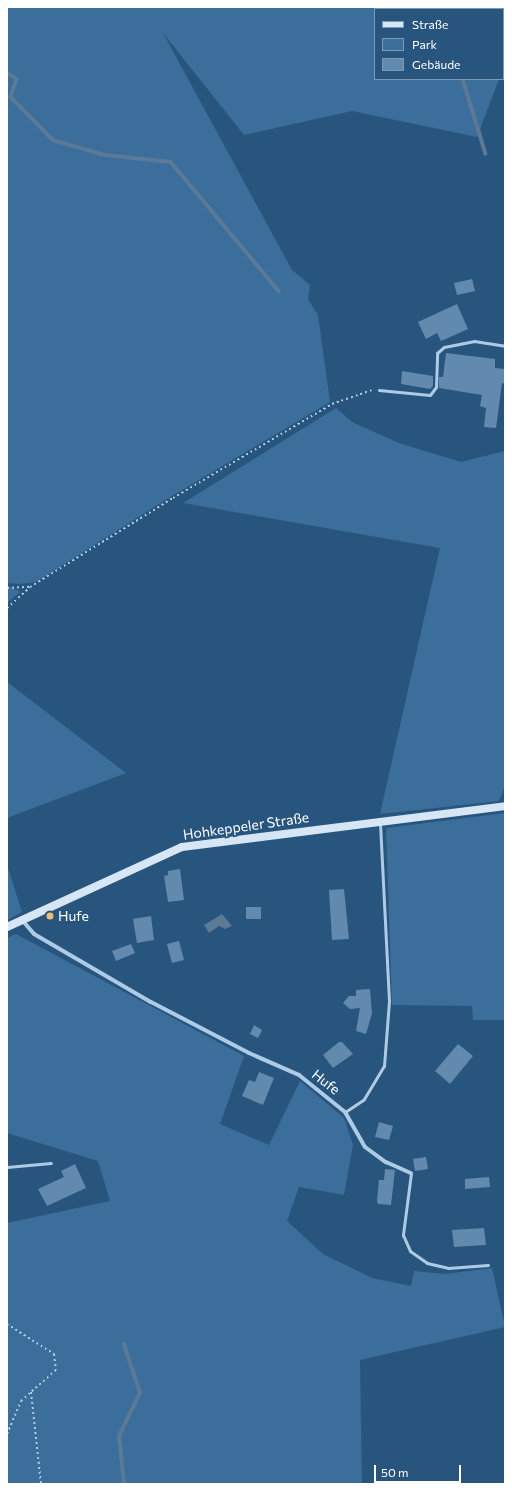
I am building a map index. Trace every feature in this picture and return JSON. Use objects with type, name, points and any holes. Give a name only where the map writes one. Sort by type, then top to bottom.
[{"type":"street","name":"Hohkeppeler Straße","points":[[7,927],[182,847],[505,806]]},
{"type":"street","name":"Hufe","points":[[22,920],[34,934],[151,1002],[249,1053],[299,1075],[345,1112],[365,1147],[386,1162],[411,1173]]},
{"type":"lane","points":[[379,390],[430,395],[436,387],[437,353],[444,347],[474,341],[505,346]]},
{"type":"lane","name":"Hufe","points":[[345,1112],[364,1099],[384,1066],[389,1001],[380,821]]},
{"type":"lane","points":[[7,1167],[51,1163]]},
{"type":"lane","points":[[411,1173],[403,1235],[410,1251],[427,1264],[448,1268],[488,1265]]},
{"type":"path","points":[[7,608],[30,587],[173,498],[332,404],[361,392],[379,390]]},
{"type":"path","points":[[7,588],[30,587]]},
{"type":"path","points":[[7,1324],[54,1354],[56,1370],[21,1401],[7,1434]]},
{"type":"path","points":[[31,1392],[41,1484]]},
{"type":"green space","points":[[7,7],[505,7],[504,37],[504,8],[374,8],[374,80],[499,80],[477,137],[352,111],[244,135],[163,33],[292,270],[310,285],[308,299],[318,315],[330,402],[167,499],[36,582],[19,584],[7,583]]},
{"type":"green space","points":[[336,408],[352,422],[399,443],[461,462],[505,451],[505,786],[499,801],[380,814],[440,548],[183,503]]},
{"type":"green space","points":[[7,585],[20,592],[7,603]]},
{"type":"green space","points":[[7,682],[126,773],[7,818]]},
{"type":"green space","points":[[505,813],[505,1020],[473,1020],[472,1006],[392,1005],[386,828]]},
{"type":"green space","points":[[7,865],[22,912],[7,920]]},
{"type":"green space","points":[[16,934],[244,1056],[220,1124],[269,1145],[300,1081],[344,1118],[353,1145],[344,1195],[299,1187],[287,1221],[323,1254],[372,1278],[411,1286],[414,1271],[445,1274],[492,1268],[505,1327],[360,1360],[362,1484],[7,1484],[7,1223],[110,1201],[98,1161],[7,1133],[7,938]]},
{"type":"shaded area","points":[[222,914],[232,926],[225,929],[219,926],[209,933],[204,925]]},
{"type":"building","points":[[472,279],[475,291],[457,295],[454,283]]},
{"type":"building","points":[[457,304],[468,329],[441,341],[437,333],[426,339],[418,322]]},
{"type":"building","points":[[446,353],[495,359],[495,368],[505,369],[505,384],[502,383],[496,428],[484,427],[486,408],[480,406],[482,395],[439,388],[439,377],[443,377]]},
{"type":"building","points":[[402,371],[433,376],[433,386],[430,389],[401,384]]},
{"type":"building","points":[[180,869],[184,900],[168,902],[164,876],[168,875],[168,871]]},
{"type":"building","points":[[344,889],[349,939],[332,940],[329,890]]},
{"type":"building","points":[[246,907],[261,907],[261,919],[246,919]]},
{"type":"building","points":[[151,916],[154,940],[137,943],[133,919]]},
{"type":"building","points":[[179,941],[184,960],[172,963],[167,944]]},
{"type":"building","points":[[131,944],[135,953],[116,961],[112,951]]},
{"type":"building","points":[[370,989],[372,1013],[366,1034],[356,1031],[360,1008],[350,1009],[343,1003],[349,996],[356,996],[356,990]]},
{"type":"building","points":[[254,1025],[262,1030],[258,1038],[250,1034]]},
{"type":"building","points":[[339,1042],[342,1042],[353,1054],[333,1068],[323,1055]]},
{"type":"building","points":[[458,1044],[473,1056],[450,1084],[435,1071]]},
{"type":"building","points":[[259,1072],[274,1078],[263,1105],[242,1096],[249,1080],[255,1082]]},
{"type":"building","points":[[379,1122],[393,1126],[389,1140],[375,1137]]},
{"type":"building","points":[[426,1157],[428,1169],[415,1171],[413,1159]]},
{"type":"building","points":[[75,1164],[86,1188],[47,1206],[38,1189],[64,1177],[61,1171]]},
{"type":"building","points":[[385,1169],[395,1170],[391,1205],[378,1204],[377,1201],[379,1180],[384,1180]]},
{"type":"building","points":[[489,1177],[490,1187],[465,1189],[465,1179]]},
{"type":"building","points":[[484,1228],[486,1245],[454,1247],[452,1230]]},
{"type":"waterway","points":[[7,73],[17,79],[11,97],[53,140],[105,155],[171,162],[279,291]]},
{"type":"waterway","points":[[463,80],[486,154]]},
{"type":"waterway","points":[[124,1345],[140,1393],[119,1436],[124,1484]]},
{"type":"place","name":"Hufe","points":[[50,916]]}]
